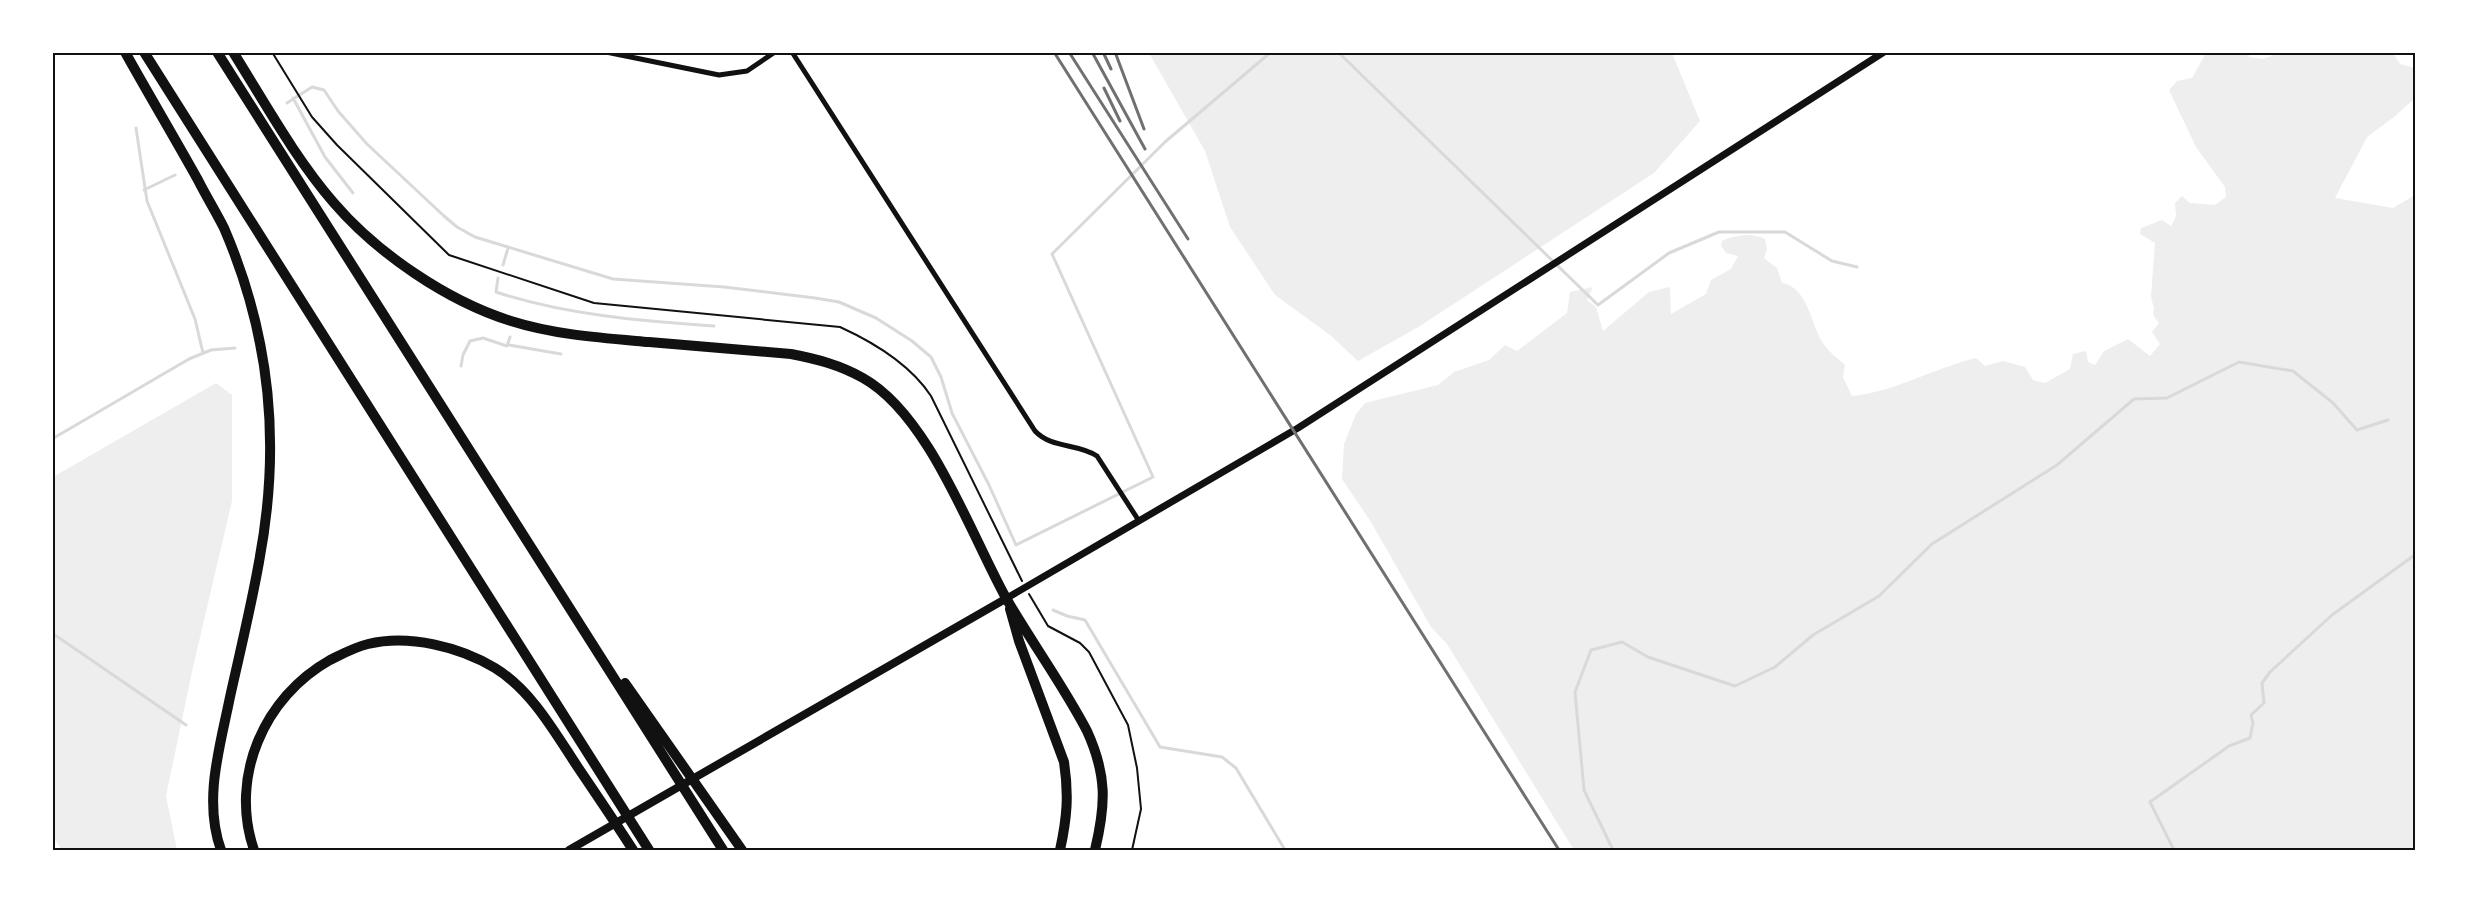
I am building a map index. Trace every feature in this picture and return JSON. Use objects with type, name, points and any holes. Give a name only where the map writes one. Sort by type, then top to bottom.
[{"type":"highway","points":[[124,52],[223,227],[244,282],[258,331],[266,380],[272,445],[270,496],[260,562],[216,764],[213,800],[215,824],[221,850]]},
{"type":"highway","points":[[144,52],[649,850]]},
{"type":"highway","points":[[217,52],[723,850]]},
{"type":"highway","points":[[233,52],[311,173],[351,222],[397,261],[422,278],[470,304],[511,321],[568,334],[791,354],[821,360],[865,378],[885,394],[905,415],[942,472],[1006,598],[1077,712],[1097,752],[1102,771],[1104,809],[1095,850]]},
{"type":"highway","points":[[1006,598],[1018,641],[1064,762],[1067,782],[1068,816],[1060,850]]},
{"type":"highway","points":[[569,607],[671,747],[742,850]]},
{"type":"highway","points":[[254,850],[246,808],[247,780],[253,752],[274,709],[290,690],[318,667],[344,653],[368,644],[395,641],[425,643],[476,658],[497,669],[519,688],[540,710],[633,850]]},
{"type":"main road","points":[[569,850],[1006,598]]},
{"type":"street","points":[[606,52],[719,76],[746,71],[776,52]]},
{"type":"street","points":[[792,52],[1036,432],[1049,442],[1090,451],[1097,456],[1139,521]]},
{"type":"street","points":[[1006,598],[1306,422],[1884,52]]},
{"type":"path","points":[[272,52],[292,87],[337,145],[449,254],[594,304],[840,327],[866,339],[906,368],[923,384],[1011,562]]},
{"type":"path","points":[[1043,617],[1048,626],[1080,643],[1089,652],[1128,725],[1138,768],[1141,809],[1132,850]]},
{"type":"shaded area","points":[[2282,52],[2393,53],[2400,64],[2415,68],[2415,98],[2394,117],[2367,137],[2335,198],[2393,208],[2415,195],[2415,850],[1574,850],[1447,644],[1431,627],[1371,522],[1342,479],[1344,444],[1356,414],[1365,403],[1438,385],[1454,372],[1489,360],[1505,345],[1517,351],[1567,313],[1570,292],[1593,287],[1587,300],[1596,307],[1603,331],[1649,292],[1670,287],[1671,314],[1706,294],[1711,280],[1731,269],[1738,256],[1726,253],[1721,246],[1722,241],[1743,235],[1765,239],[1767,249],[1764,258],[1777,268],[1782,283],[1791,286],[1804,300],[1825,346],[1845,365],[1843,377],[1852,396],[1884,390],[1976,358],[1985,366],[2003,361],[2025,367],[2033,380],[2045,383],[2070,369],[2073,354],[2086,351],[2088,362],[2095,365],[2104,351],[2128,339],[2150,356],[2160,344],[2152,332],[2159,323],[2153,315],[2154,308],[2151,297],[2155,243],[2140,234],[2141,228],[2162,220],[2171,226],[2176,216],[2175,203],[2182,196],[2190,203],[2215,205],[2226,197],[2225,187],[2196,147],[2169,90],[2177,81],[2192,78],[2206,53],[2249,53],[2249,57],[2263,59]]},
{"type":"shaded area","points":[[1149,53],[1672,53],[1700,121],[1654,173],[1420,326],[1358,361],[1330,335],[1275,295],[1230,227],[1205,151]]},
{"type":"shaded area","points":[[216,383],[232,395],[232,501],[193,667],[166,796],[177,850],[62,850],[52,836],[53,477]]},
{"type":"waterway","points":[[287,103],[312,87],[324,90],[338,111],[367,144],[444,216],[457,227],[475,237],[613,279],[724,287],[815,298],[839,302],[876,318],[912,341],[931,357],[941,377],[952,413],[989,485],[1016,545],[1153,477],[1052,254],[1165,142],[1271,52]]},
{"type":"waterway","points":[[1338,52],[1598,305],[1669,253],[1719,232],[1785,232],[1832,261],[1857,267]]},
{"type":"waterway","points":[[293,98],[325,157],[353,193]]},
{"type":"waterway","points":[[136,128],[147,201],[195,319],[203,353]]},
{"type":"waterway","points":[[144,190],[175,175]]},
{"type":"waterway","points":[[503,265],[508,248]]},
{"type":"waterway","points":[[498,278],[496,292],[522,300],[604,316],[714,326]]},
{"type":"waterway","points":[[461,366],[463,355],[470,341],[483,338],[507,346],[510,337]]},
{"type":"waterway","points":[[509,345],[561,354]]},
{"type":"waterway","points":[[52,439],[189,359],[211,350],[235,348]]},
{"type":"waterway","points":[[1613,850],[1584,790],[1575,692],[1591,650],[1622,642],[1648,657],[1735,686],[1775,667],[1813,635],[1879,596],[1932,544],[2057,465],[2134,399],[2167,398],[2239,362],[2293,371],[2333,403],[2357,430],[2388,420]]},
{"type":"waterway","points":[[2174,850],[2150,802],[2229,746],[2250,738],[2253,723],[2251,715],[2264,703],[2262,683],[2270,672],[2332,615],[2416,554]]},
{"type":"waterway","points":[[1053,610],[1067,616],[1085,620],[1160,747],[1222,757],[1236,768],[1285,850]]},
{"type":"waterway","points":[[52,633],[186,725]]},
{"type":"waterway","points":[[1496,850],[1513,850]]},
{"type":"railway","points":[[1054,52],[1559,850]]},
{"type":"railway","points":[[1069,52],[1188,239]]},
{"type":"railway","points":[[1092,52],[1145,149]]},
{"type":"railway","points":[[1103,52],[1111,69]]},
{"type":"railway","points":[[1115,52],[1144,129]]},
{"type":"railway","points":[[1104,88],[1120,121]]}]
